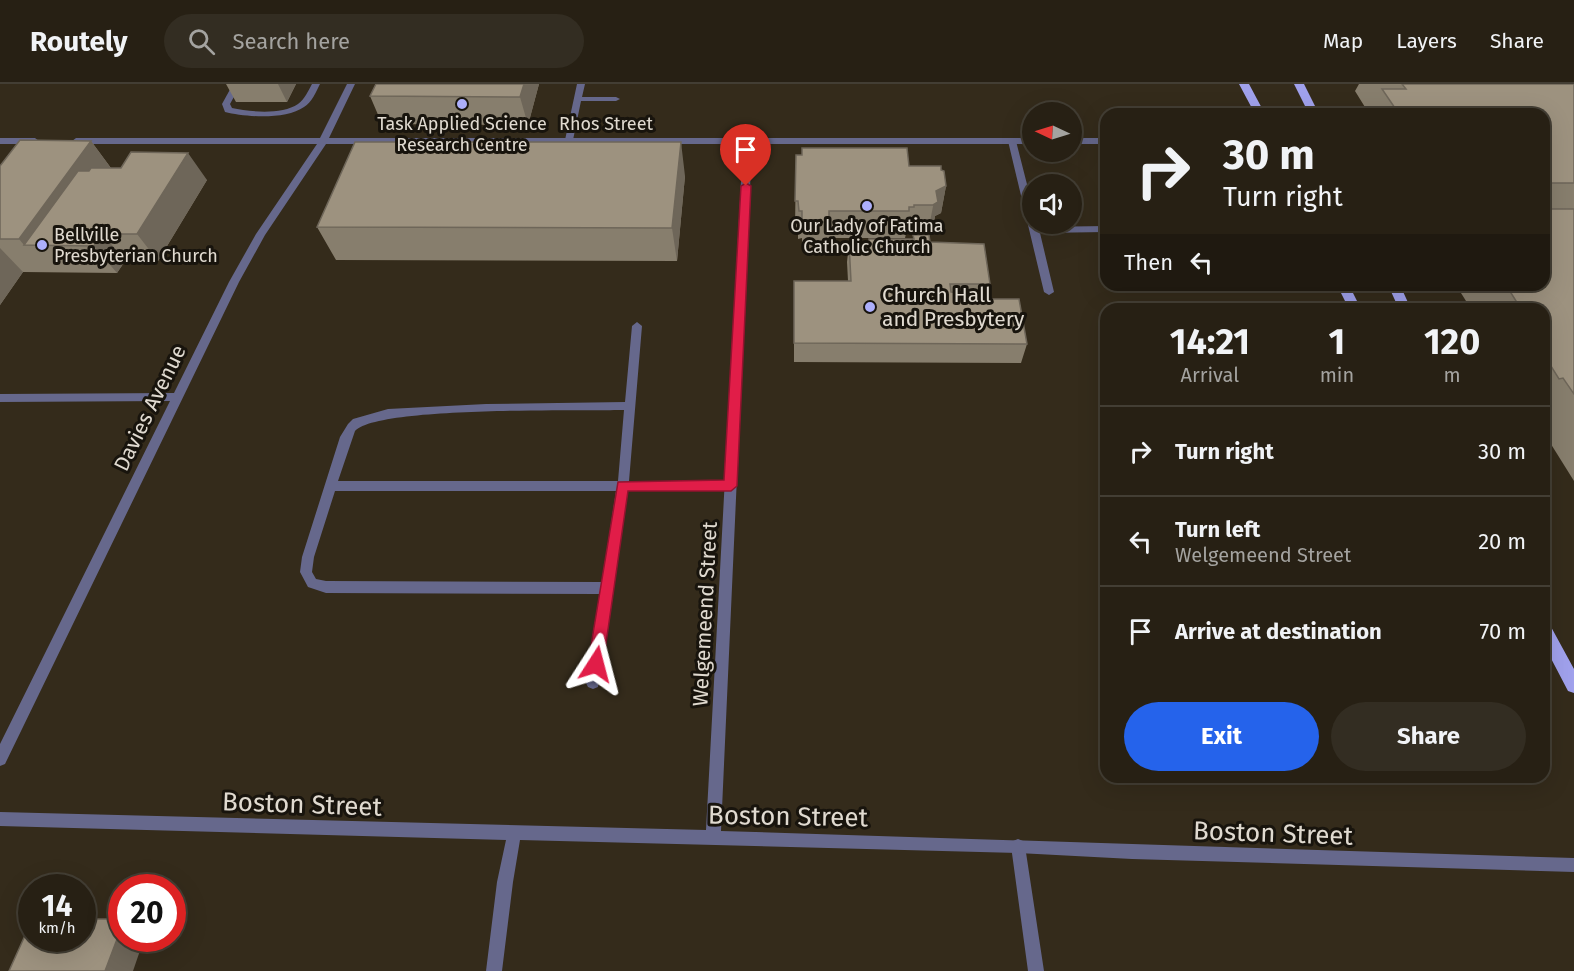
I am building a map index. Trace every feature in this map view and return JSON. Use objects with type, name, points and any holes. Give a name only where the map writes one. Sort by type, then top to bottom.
[{"type":"main road","points":[[1244,84],[1257,108]]},
{"type":"main road","points":[[1299,84],[1311,108]]},
{"type":"main road","points":[[1550,641],[1574,686]]},
{"type":"street","points":[[237,84],[226,104],[228,110],[267,113],[296,108],[306,101],[316,84]]},
{"type":"street","name":"Davies Avenue","points":[[0,759],[234,282],[261,234],[323,141],[351,84]]},
{"type":"street","points":[[569,140],[581,84]]},
{"type":"street","points":[[578,99],[616,99]]},
{"type":"street","points":[[0,141],[42,141]]},
{"type":"street","name":"Rhos Street","points":[[66,141],[1022,141]]},
{"type":"street","name":"Welgemeend Street","points":[[713,838],[748,141]]},
{"type":"street","points":[[1012,141],[1022,181]]},
{"type":"street","points":[[1082,141],[1100,141]]},
{"type":"street","points":[[1082,228],[1100,229]]},
{"type":"street","points":[[1035,234],[1049,292]]},
{"type":"street","points":[[593,683],[623,486],[637,326]]},
{"type":"street","points":[[0,398],[177,397]]},
{"type":"street","points":[[607,588],[315,585],[307,577],[308,557],[350,429],[358,422],[374,416],[478,408],[630,405]]},
{"type":"street","points":[[331,486],[731,486]]},
{"type":"street","name":"Boston Street","points":[[0,819],[1018,846],[1132,852],[1574,865]]},
{"type":"street","points":[[494,971],[505,882],[514,834]]},
{"type":"street","points":[[1018,846],[1036,971]]},
{"type":"building","points":[[376,84],[524,84],[520,97],[370,96]]},
{"type":"building","points":[[1402,84],[1574,84],[1574,183],[1550,183],[1550,108],[1395,108],[1382,89],[1406,89]]},
{"type":"building","points":[[20,140],[91,141],[19,239],[0,239],[0,166]]},
{"type":"building","points":[[355,142],[681,142],[672,228],[317,227]]},
{"type":"building","points":[[802,148],[907,148],[909,166],[941,166],[946,186],[936,191],[938,202],[933,205],[914,205],[914,207],[909,207],[909,211],[829,211],[829,222],[802,222],[802,211],[799,211],[798,201],[795,201],[796,155],[802,155]]},
{"type":"building","points":[[131,152],[188,153],[137,234],[103,234],[94,246],[24,245],[78,171],[89,171],[91,168],[121,168]]},
{"type":"building","points":[[1550,209],[1574,209],[1574,394],[1563,378],[1559,379],[1550,365],[1550,303],[1517,303],[1510,291],[1550,291]]},
{"type":"building","name":"Church Hall and Presbytery","points":[[913,235],[929,235],[930,242],[984,244],[990,284],[950,284],[951,292],[982,293],[983,299],[1019,299],[1027,344],[794,343],[794,281],[851,281],[849,243],[869,243],[869,239],[914,239]]},
{"type":"building","points":[[96,919],[108,919],[108,952],[112,952],[105,971],[9,971],[18,951],[96,952]]},
{"type":"place","name":"Task Applied Science Research Centre","points":[[462,104]]},
{"type":"place","name":"Our Lady of Fatima Catholic Church","points":[[867,206]]},
{"type":"place","name":"Bellville Presbyterian Church","points":[[42,245]]},
{"type":"place","name":"Church Hall and Presbytery","points":[[870,307]]},
{"type":"route","points":[[596,664],[623,486],[731,486],[746,186]]}]
